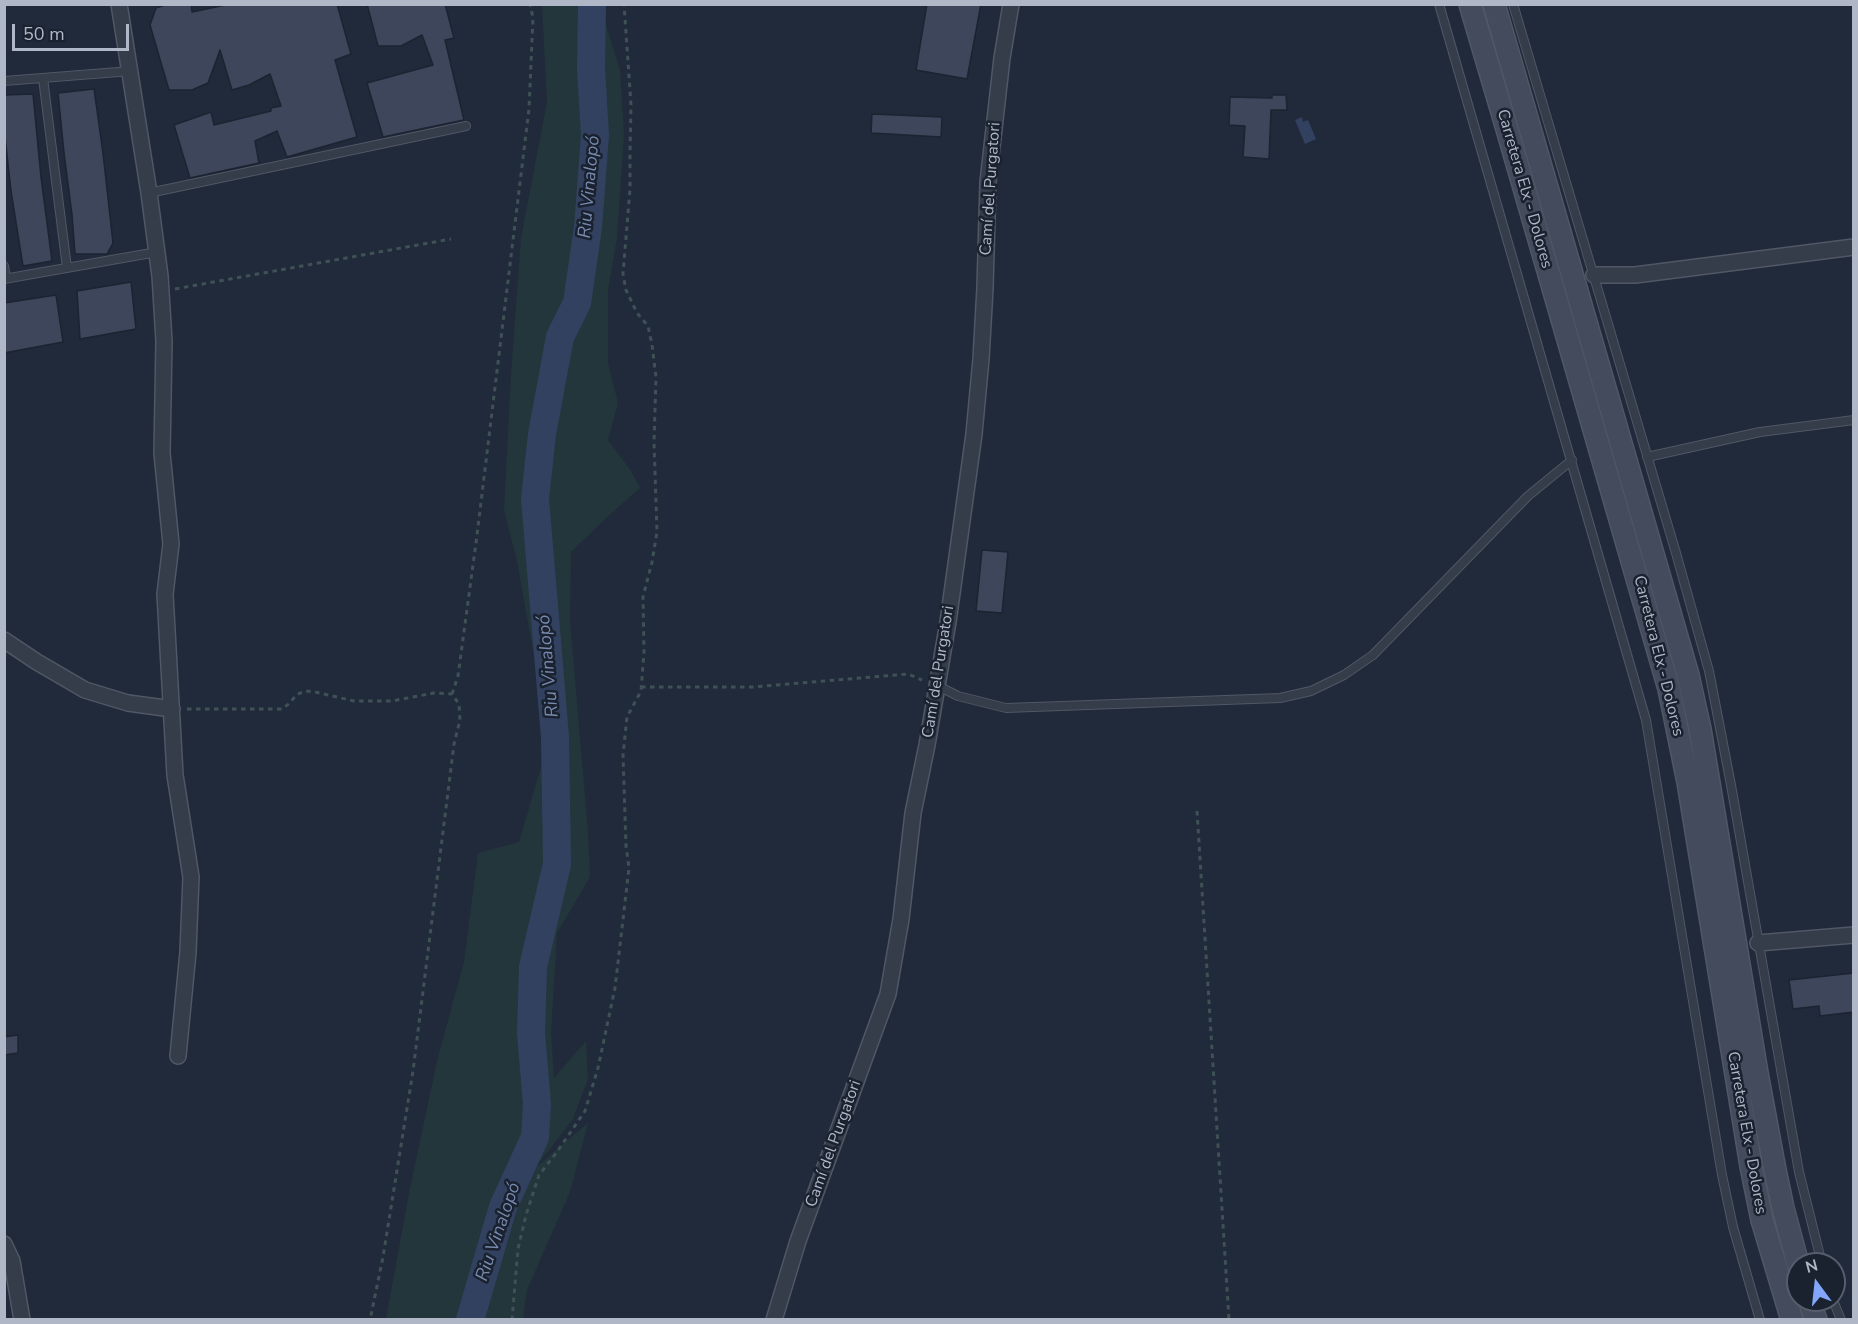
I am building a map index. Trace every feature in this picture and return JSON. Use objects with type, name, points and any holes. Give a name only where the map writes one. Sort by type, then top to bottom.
[{"type":"main road","name":"Carretera Elx - Dolores","points":[[1470,4],[1669,689],[1688,782],[1750,1166],[1762,1220],[1792,1320]]},
{"type":"main road","name":"Carretera Elx - Dolores","points":[[1494,4],[1688,675],[1700,729],[1773,1160],[1795,1252]]},
{"type":"street","points":[[119,4],[131,70],[157,252],[164,341],[162,453],[171,544],[165,594],[175,775],[191,877],[188,952],[178,1056]]},
{"type":"street","name":"Camí del Purgatori","points":[[774,1320],[798,1240],[888,994],[901,919],[913,813],[948,622],[974,434],[985,288],[988,183],[1002,58],[1011,4]]},
{"type":"street","points":[[1594,275],[1635,275],[1854,247]]},
{"type":"street","points":[[4,640],[85,690],[129,703],[172,709]]},
{"type":"street","points":[[1758,943],[1854,935]]},
{"type":"street","points":[[4,1244],[12,1262],[22,1320]]},
{"type":"lane","points":[[1439,4],[1646,720],[1722,1175],[1733,1227],[1760,1320]]},
{"type":"lane","points":[[1513,4],[1709,671],[1798,1172],[1819,1252]]},
{"type":"lane","points":[[4,81],[131,70]]},
{"type":"lane","points":[[44,78],[67,268]]},
{"type":"lane","points":[[149,193],[466,126]]},
{"type":"lane","points":[[4,266],[5,278],[157,252]]},
{"type":"lane","points":[[1647,457],[1760,432],[1854,420]]},
{"type":"lane","points":[[938,686],[958,696],[1006,708],[1280,698],[1311,691],[1344,675],[1373,655],[1528,496],[1572,460]]},
{"type":"path","points":[[452,694],[458,676],[469,595],[529,109],[533,18],[530,4]]},
{"type":"path","points":[[512,1320],[518,1249],[526,1215],[540,1175],[585,1111],[598,1068],[615,988],[629,868],[623,755],[627,717],[641,691],[644,597],[657,532],[654,442],[656,377],[652,345],[648,326],[637,313],[626,290],[623,274],[630,189],[631,124],[624,4]]},
{"type":"path","points":[[160,292],[451,239]]},
{"type":"path","points":[[641,687],[753,687],[908,674],[938,686]]},
{"type":"path","points":[[172,709],[282,709],[296,695],[305,691],[354,701],[392,701],[434,693],[452,694]]},
{"type":"path","points":[[370,1320],[383,1257],[413,1071],[454,744],[460,720],[459,704],[452,694]]},
{"type":"path","points":[[1197,811],[1229,1320]]},
{"type":"green space","points":[[542,5],[603,5],[602,12],[620,70],[624,135],[617,238],[608,290],[608,363],[618,403],[608,440],[631,471],[640,488],[571,552],[570,622],[590,877],[557,933],[551,1032],[554,1078],[586,1041],[588,1079],[573,1119],[535,1168],[588,1123],[570,1192],[527,1290],[523,1319],[386,1319],[409,1193],[438,1057],[464,962],[478,853],[519,842],[549,740],[517,561],[504,510],[521,238],[547,102]]},
{"type":"water","points":[[1302,117],[1303,122],[1308,120],[1316,139],[1305,144],[1295,120]]},
{"type":"building","points":[[168,4],[191,4],[192,12],[230,4],[337,4],[351,54],[335,60],[357,137],[287,157],[277,131],[255,141],[259,163],[190,178],[174,125],[211,112],[214,125],[271,111],[271,108],[281,106],[270,74],[249,85],[232,90],[220,50],[208,83],[192,90],[169,90],[150,25],[156,8]]},
{"type":"building","points":[[367,4],[445,4],[454,38],[445,40],[464,120],[383,137],[367,83],[433,65],[422,35],[401,46],[378,46]]},
{"type":"building","points":[[927,4],[981,4],[967,79],[916,70]]},
{"type":"building","points":[[94,89],[113,243],[107,254],[75,254],[58,93]]},
{"type":"building","points":[[33,94],[52,261],[23,266],[4,128],[4,95]]},
{"type":"building","points":[[1272,95],[1286,95],[1287,110],[1271,110],[1269,159],[1243,157],[1245,126],[1229,125],[1230,97],[1272,98]]},
{"type":"building","points":[[872,114],[942,117],[941,137],[871,133]]},
{"type":"building","points":[[131,282],[136,329],[80,339],[77,291]]},
{"type":"building","points":[[56,295],[63,342],[4,353],[4,303]]},
{"type":"building","points":[[982,550],[1008,552],[1002,613],[976,611]]},
{"type":"building","points":[[1854,973],[1854,1012],[1820,1016],[1819,1006],[1793,1009],[1789,980]]},
{"type":"building","points":[[18,1035],[18,1053],[4,1055],[4,1037]]},
{"type":"waterway","name":"Riu Vinalopó","points":[[470,1320],[503,1207],[535,1137],[537,1104],[531,1033],[533,967],[557,864],[555,737],[535,499],[542,434],[560,337],[577,303],[588,227],[595,135],[591,69],[592,4]]}]
